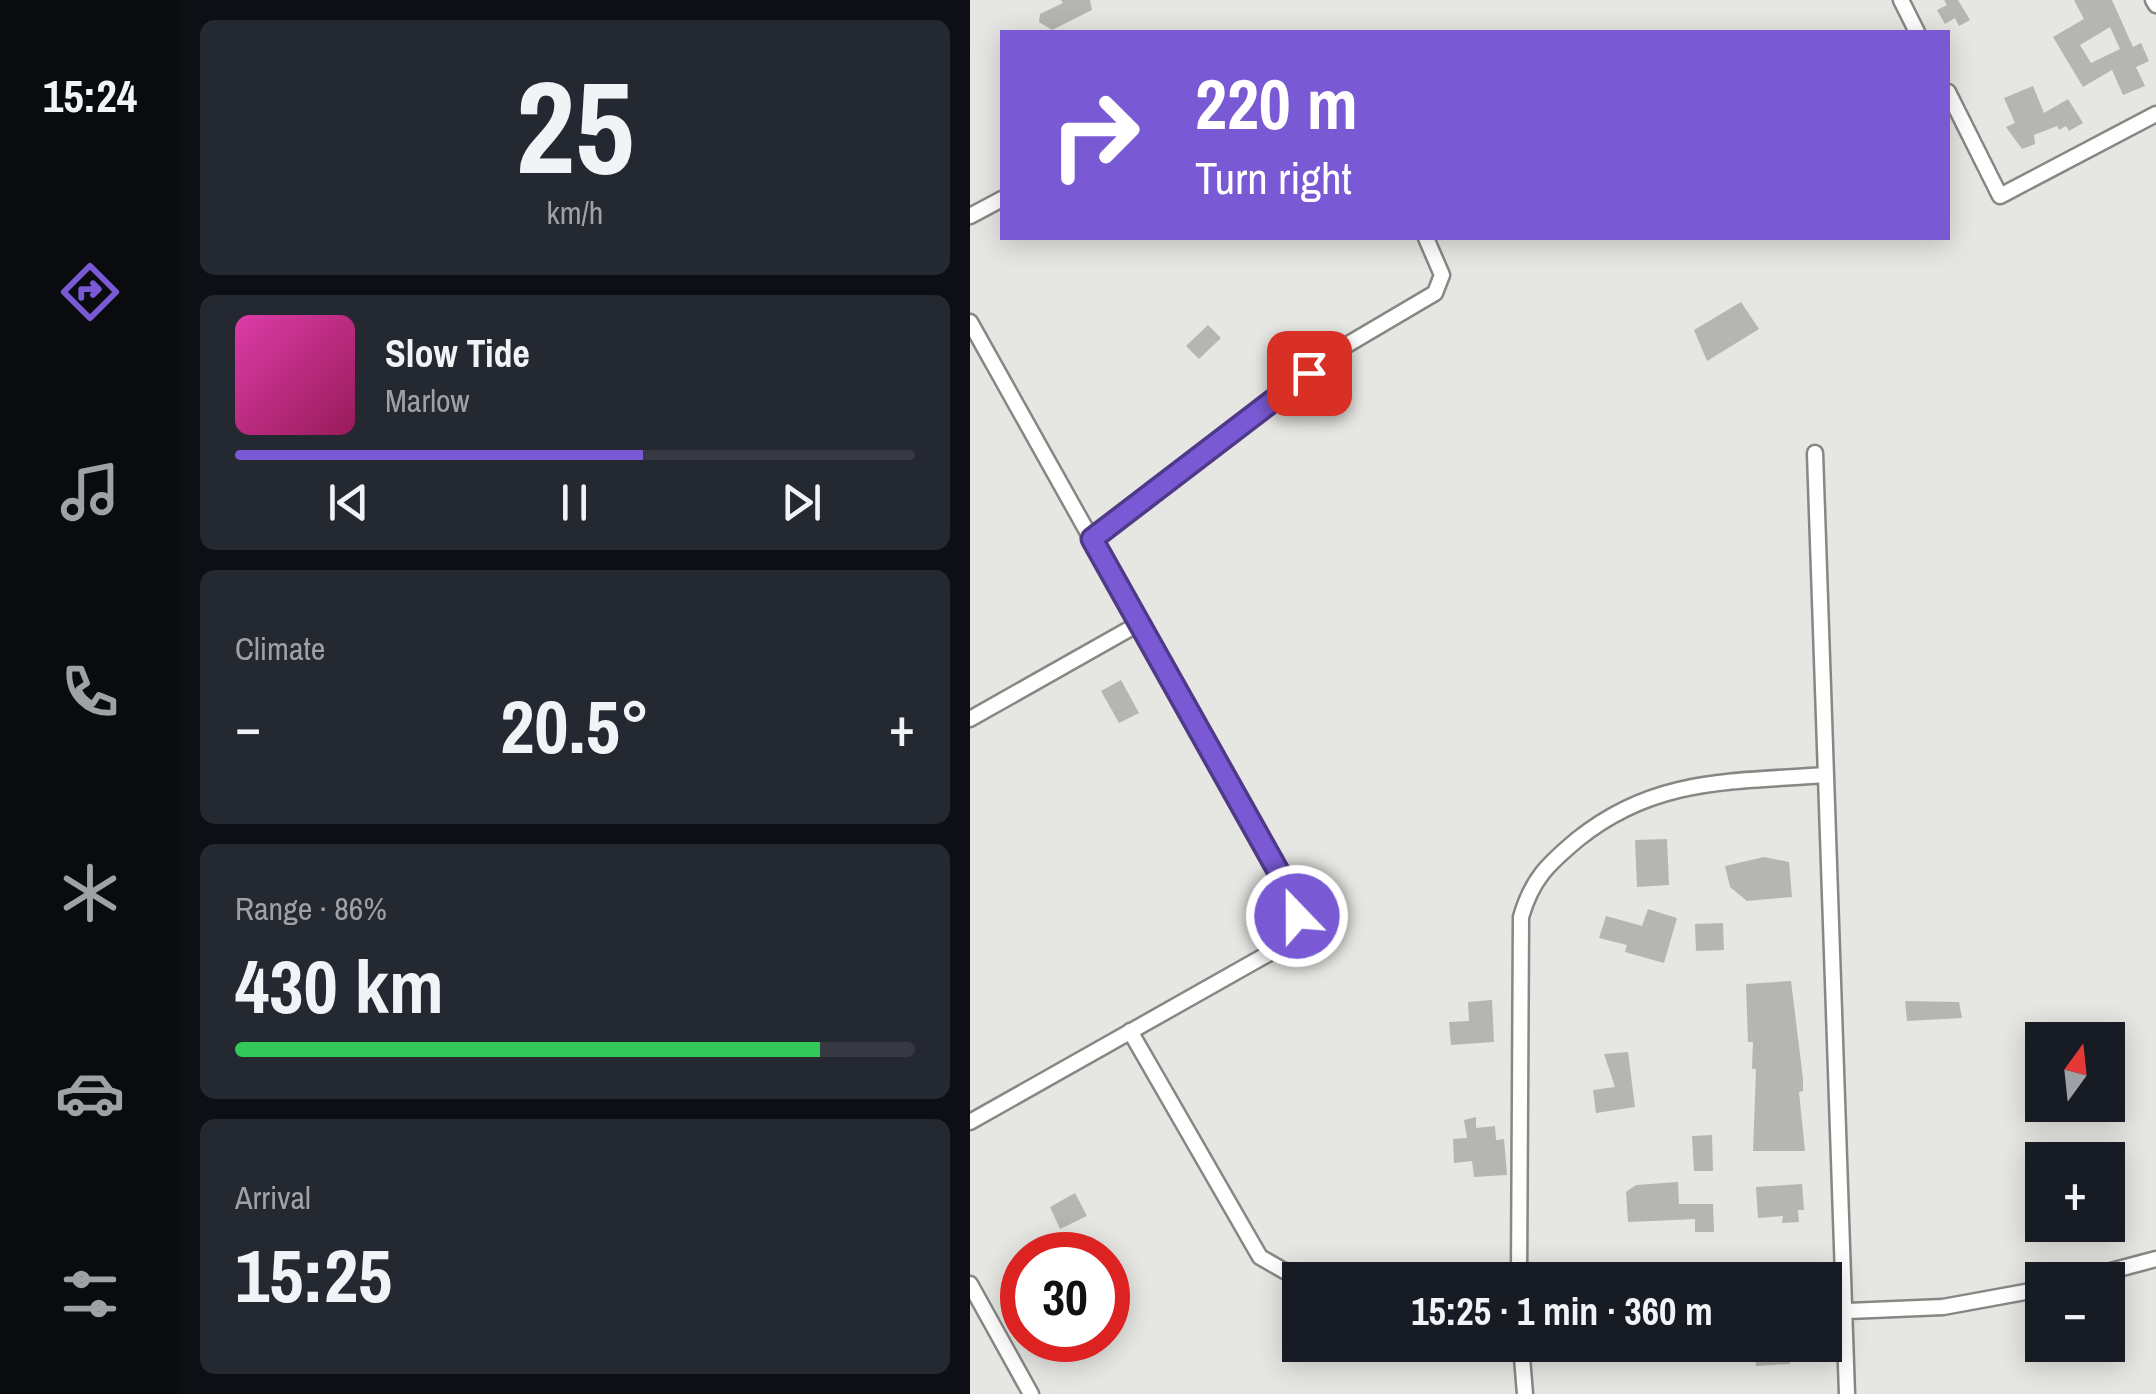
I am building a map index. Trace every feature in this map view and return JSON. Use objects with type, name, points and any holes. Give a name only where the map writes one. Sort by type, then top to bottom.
[{"type":"street","points":[[1901,0],[1916,30]]},
{"type":"street","points":[[1950,96],[2000,196],[2156,114]]},
{"type":"street","points":[[970,216],[1000,200]]},
{"type":"street","points":[[1092,539],[1340,349],[1435,293],[1442,275],[1427,240]]},
{"type":"street","points":[[970,322],[1288,889],[1297,916],[1282,946],[970,1122]]},
{"type":"street","points":[[1815,453],[1848,1394]]},
{"type":"street","points":[[970,719],[1140,623]]},
{"type":"street","points":[[1520,1262],[1521,917],[1540,870],[1611,813],[1655,794],[1680,786],[1826,774]]},
{"type":"street","points":[[1130,1031],[1260,1258],[1282,1270]]},
{"type":"street","points":[[2125,1267],[2156,1259]]},
{"type":"street","points":[[970,1284],[1031,1394]]},
{"type":"street","points":[[1848,1311],[1943,1307],[2025,1292]]},
{"type":"street","points":[[1522,1362],[1525,1394]]},
{"type":"building","points":[[1061,0],[1090,0],[1092,10],[1052,30],[1039,22],[1040,14],[1063,3]]},
{"type":"building","points":[[1944,0],[1958,0],[1970,20],[1959,26],[1955,18],[1945,24],[1937,10],[1947,5]]},
{"type":"building","points":[[2074,0],[2112,0],[2133,47],[2141,43],[2149,61],[2136,67],[2145,86],[2123,95],[2112,70],[2083,87],[2053,37],[2084,19]],"holes":[[[2110,27],[2120,49],[2091,63],[2080,45]]]},
{"type":"building","points":[[2033,86],[2044,113],[2068,99],[2083,123],[2069,131],[2066,126],[2059,130],[2057,126],[2034,135],[2035,144],[2022,149],[2006,127],[2015,123],[2004,98]]},
{"type":"building","points":[[1741,302],[1759,329],[1707,361],[1694,330]]},
{"type":"building","points":[[1208,325],[1221,338],[1199,359],[1186,346]]},
{"type":"building","points":[[1121,680],[1139,713],[1119,723],[1101,691]]},
{"type":"building","points":[[1667,839],[1669,885],[1637,887],[1635,840]]},
{"type":"building","points":[[1764,857],[1789,862],[1792,897],[1747,901],[1730,887],[1725,866]]},
{"type":"building","points":[[1648,909],[1677,918],[1664,963],[1625,952],[1627,945],[1599,938],[1606,916],[1642,926]]},
{"type":"building","points":[[1723,923],[1724,950],[1696,951],[1695,924]]},
{"type":"building","points":[[1791,981],[1803,1079],[1803,1091],[1799,1092],[1805,1151],[1753,1151],[1756,1069],[1752,1069],[1753,1042],[1748,1042],[1746,984]]},
{"type":"building","points":[[1492,1000],[1494,1042],[1451,1045],[1449,1022],[1469,1021],[1468,1002]]},
{"type":"building","points":[[1905,1001],[1959,1002],[1962,1018],[1907,1021]]},
{"type":"building","points":[[1628,1052],[1635,1107],[1596,1113],[1593,1090],[1615,1087],[1604,1054]]},
{"type":"building","points":[[1476,1117],[1476,1128],[1495,1126],[1496,1140],[1504,1139],[1507,1175],[1474,1177],[1472,1161],[1454,1163],[1453,1139],[1467,1138],[1464,1120]]},
{"type":"building","points":[[1712,1135],[1713,1171],[1694,1171],[1692,1136]]},
{"type":"building","points":[[1678,1182],[1679,1204],[1713,1204],[1714,1232],[1695,1232],[1695,1219],[1628,1222],[1626,1192],[1636,1185]]},
{"type":"building","points":[[1802,1184],[1804,1210],[1798,1210],[1799,1222],[1782,1223],[1783,1216],[1758,1218],[1756,1187]]},
{"type":"building","points":[[1075,1193],[1087,1216],[1060,1229],[1050,1207]]},
{"type":"building","points":[[1756,1362],[1790,1362],[1790,1364],[1756,1366]]},
{"type":"route","points":[[1297,916],[1296,903],[1092,539],[1309,373]]}]
